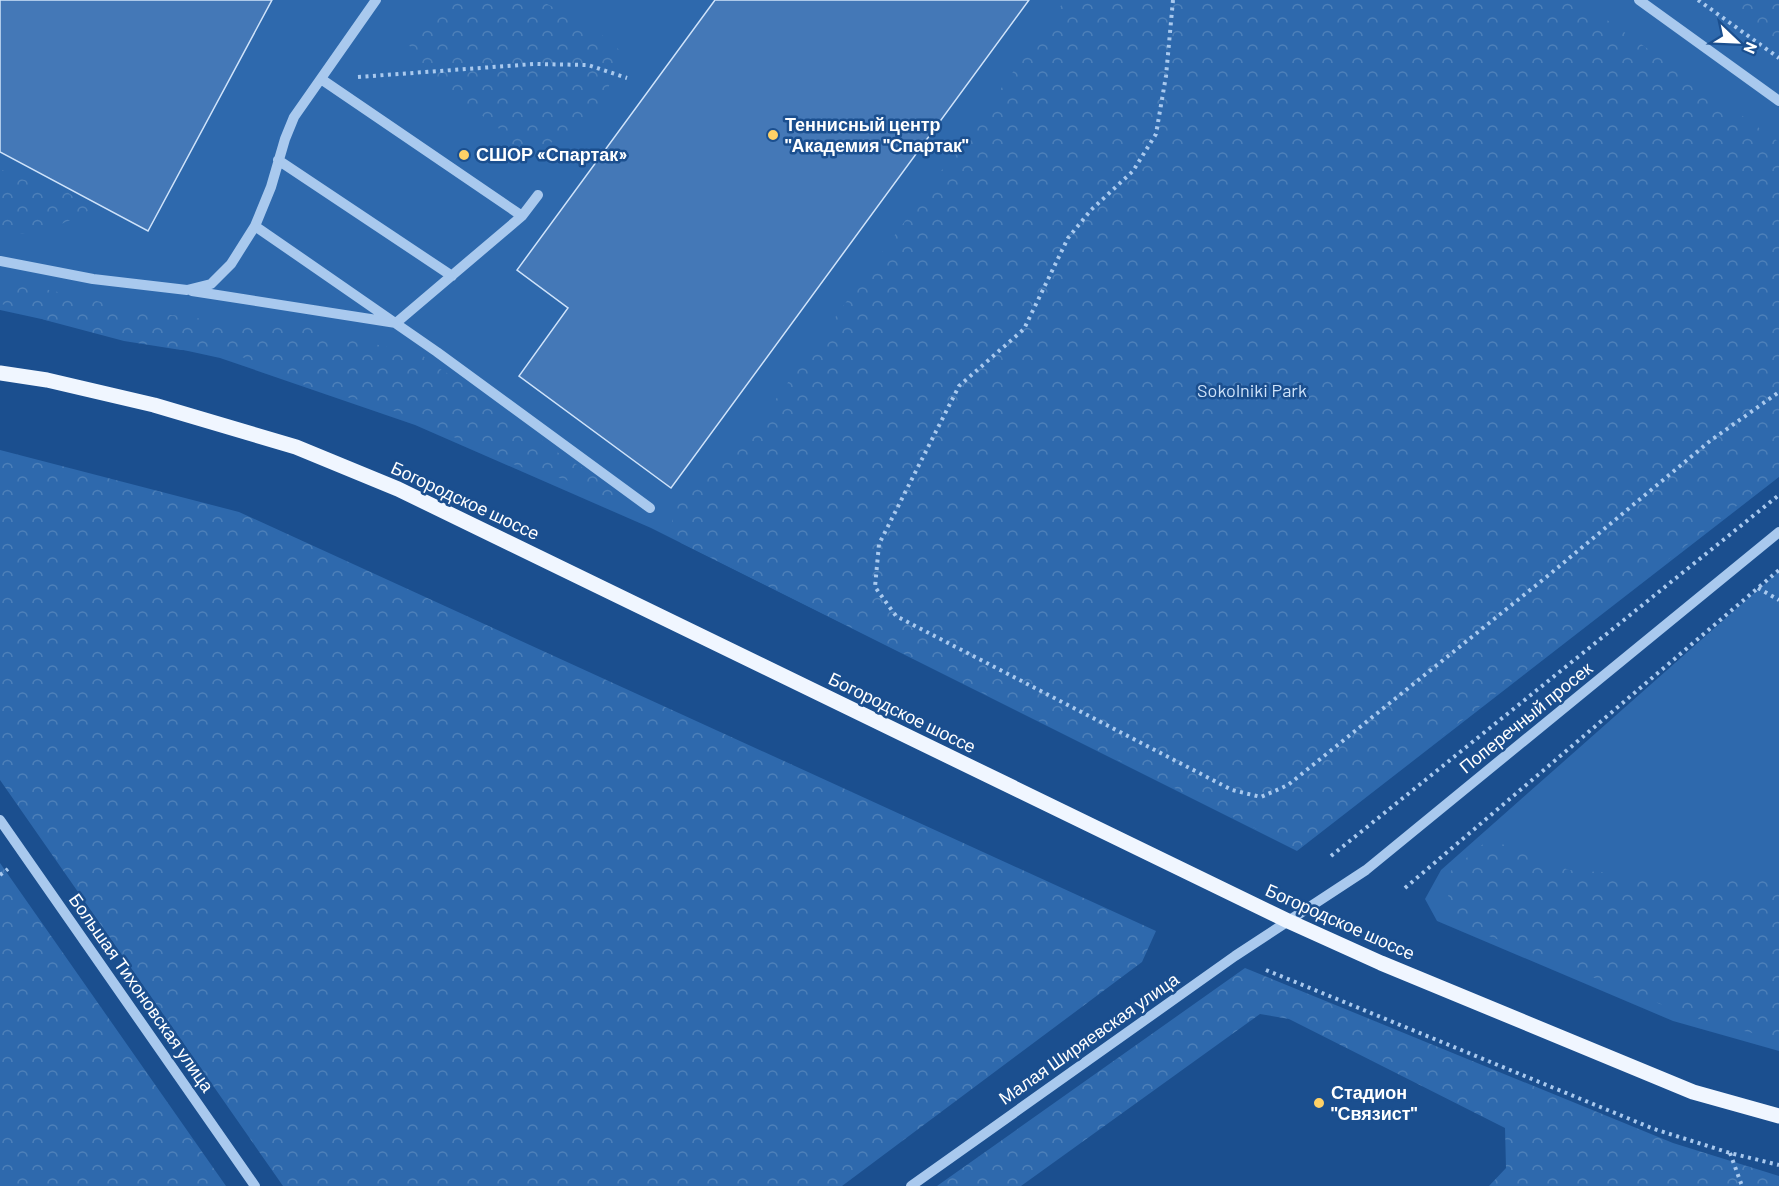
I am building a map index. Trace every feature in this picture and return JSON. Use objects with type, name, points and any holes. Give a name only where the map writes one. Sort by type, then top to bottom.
[{"type":"main road","name":"Богородское шоссе","points":[[0,373],[47,380],[154,405],[296,447],[398,489],[917,743],[1288,921],[1392,968],[1693,1092],[1779,1116]]},
{"type":"street","points":[[187,290],[211,284],[231,264],[255,226],[271,188],[278,160],[294,117],[376,0]]},
{"type":"street","points":[[1639,0],[1779,101]]},
{"type":"street","points":[[321,79],[522,216]]},
{"type":"street","points":[[278,160],[452,276]]},
{"type":"street","points":[[0,261],[93,279],[187,290],[396,323],[522,216],[538,195]]},
{"type":"street","points":[[255,226],[396,323],[650,508]]},
{"type":"street","name":"Поперечный просек","points":[[1288,921],[1366,870],[1779,532]]},
{"type":"street","name":"Большая Тихоновская улица","points":[[0,820],[255,1186]]},
{"type":"street","name":"Малая Ширяевская улица","points":[[911,1186],[1235,956],[1288,921]]},
{"type":"path","points":[[1173,0],[1166,76],[1156,134],[1133,171],[1090,210],[1068,238],[1024,329],[959,386],[879,544],[875,587],[896,616],[1232,790],[1261,797],[1288,785],[1550,574],[1710,441],[1779,392]]},
{"type":"path","points":[[1698,0],[1779,58]]},
{"type":"path","points":[[321,79],[534,64],[588,65],[627,78]]},
{"type":"path","points":[[1331,856],[1779,495]]},
{"type":"path","points":[[1405,888],[1779,570]]},
{"type":"path","points":[[1758,588],[1779,600]]},
{"type":"path","points":[[1266,970],[1654,1130],[1779,1165]]},
{"type":"path","points":[[1730,1153],[1742,1186]]},
{"type":"green space","name":"Sokolniki Park","points":[[0,0],[1779,0],[1779,477],[1297,851],[651,528],[415,425],[220,358],[0,310]]},
{"type":"green space","points":[[446,0],[539,0],[575,18],[611,41],[623,58],[611,76],[602,104],[579,133],[523,152],[507,141],[495,123],[457,102],[417,72],[417,58],[406,40],[422,18],[441,7]]},
{"type":"green space","name":"Sokolniki Park","points":[[1065,0],[1579,0],[1779,142],[1779,473],[1297,849],[681,543],[672,529],[672,512],[679,498],[739,450]]},
{"type":"green space","points":[[1719,0],[1779,0],[1779,42]]},
{"type":"green space","points":[[0,169],[21,179],[65,190],[90,210],[67,222],[37,232],[0,233]]},
{"type":"green space","points":[[0,285],[36,287],[153,314],[187,316],[241,327],[276,320],[290,321],[344,337],[422,355],[487,398],[557,452],[600,479],[617,493],[610,502],[596,499],[579,486],[566,480],[518,466],[491,455],[412,417],[364,401],[322,392],[245,358],[209,351],[181,350],[124,341],[45,320],[13,306],[0,304]]},
{"type":"green space","points":[[0,450],[239,512],[1156,931],[1142,962],[842,1186],[283,1186],[0,780]]},
{"type":"green space","points":[[1779,571],[1779,1051],[1673,1021],[1437,921],[1425,899],[1441,870]]},
{"type":"green space","points":[[1489,839],[1569,870],[1727,881],[1779,874],[1779,1040],[1698,1019],[1451,921],[1446,875]]},
{"type":"green space","points":[[0,863],[226,1186],[0,1186]]},
{"type":"green space","points":[[1245,968],[1673,1143],[1779,1176],[1779,1186],[1489,1186],[1506,1168],[1505,1128],[1289,1019],[1260,1014],[1021,1186],[937,1186]]},
{"type":"building","points":[[0,0],[272,0],[148,231],[0,152]]},
{"type":"building","name":"Теннисный центр \"Академия \"Спартак\"","points":[[715,0],[1029,0],[671,488],[519,376],[568,308],[517,270]]},
{"type":"place","name":"Теннисный центр \"Академия \"Спартак\"","points":[[773,135]]},
{"type":"place","name":"СШОР «Спартак»","points":[[464,155]]},
{"type":"place","name":"Стадион \"Связист\"","points":[[1319,1103]]}]
